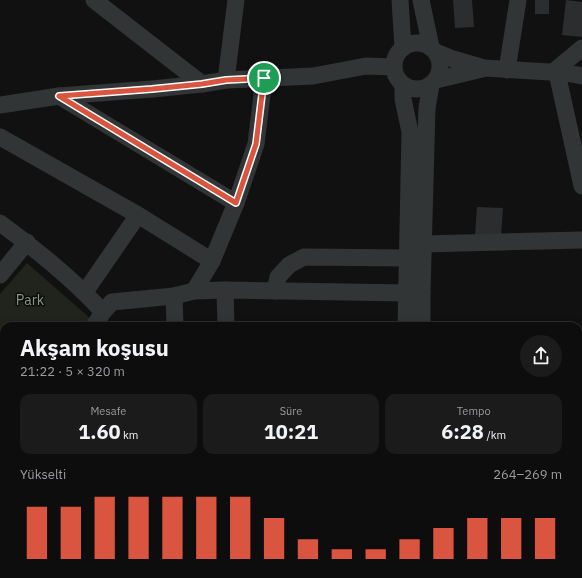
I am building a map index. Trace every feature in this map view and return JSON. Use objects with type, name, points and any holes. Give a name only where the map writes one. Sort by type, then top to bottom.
[{"type":"street","points":[[94,0],[202,84]]},
{"type":"street","points":[[226,80],[236,0]]},
{"type":"street","points":[[400,0],[403,48]]},
{"type":"street","points":[[407,322],[423,244],[427,108],[433,83],[440,74],[441,66],[440,59],[433,50],[421,0]]},
{"type":"street","points":[[508,70],[518,0]]},
{"type":"street","points":[[484,68],[417,89],[403,85],[398,80],[394,67],[398,53],[409,44],[417,43],[424,44],[453,59],[484,68],[555,72],[582,76]]},
{"type":"street","points":[[555,72],[582,48]]},
{"type":"street","points":[[0,105],[59,96],[202,84],[226,80],[313,76],[366,66],[394,67]]},
{"type":"street","points":[[555,72],[582,186]]},
{"type":"street","points":[[194,291],[212,261],[236,203],[256,144],[264,78]]},
{"type":"street","points":[[403,85],[403,99],[410,132],[408,258],[421,322]]},
{"type":"street","points":[[59,96],[236,203]]},
{"type":"street","points":[[0,137],[138,215],[212,261]]},
{"type":"street","points":[[85,292],[138,215]]},
{"type":"street","points":[[0,223],[27,242],[85,292],[98,319],[112,302],[174,296],[194,291],[414,292]]},
{"type":"street","points":[[423,244],[582,240]]},
{"type":"street","points":[[0,276],[27,242]]},
{"type":"street","points":[[275,291],[278,277],[289,265],[304,257],[408,258]]},
{"type":"street","points":[[225,290],[226,322]]},
{"type":"street","points":[[174,296],[175,322]]},
{"type":"green space","name":"Park","points":[[27,263],[91,319],[89,322],[0,322],[0,294]]},
{"type":"building","points":[[453,0],[472,0],[474,27],[455,28]]},
{"type":"building","points":[[535,0],[549,0],[549,14],[535,14]]},
{"type":"building","points":[[566,0],[582,2],[582,37],[562,35]]},
{"type":"building","points":[[477,207],[503,208],[501,236],[475,235]]},
{"type":"route","points":[[264,78],[256,144],[236,203],[59,96],[152,89],[226,80],[264,78]]}]
